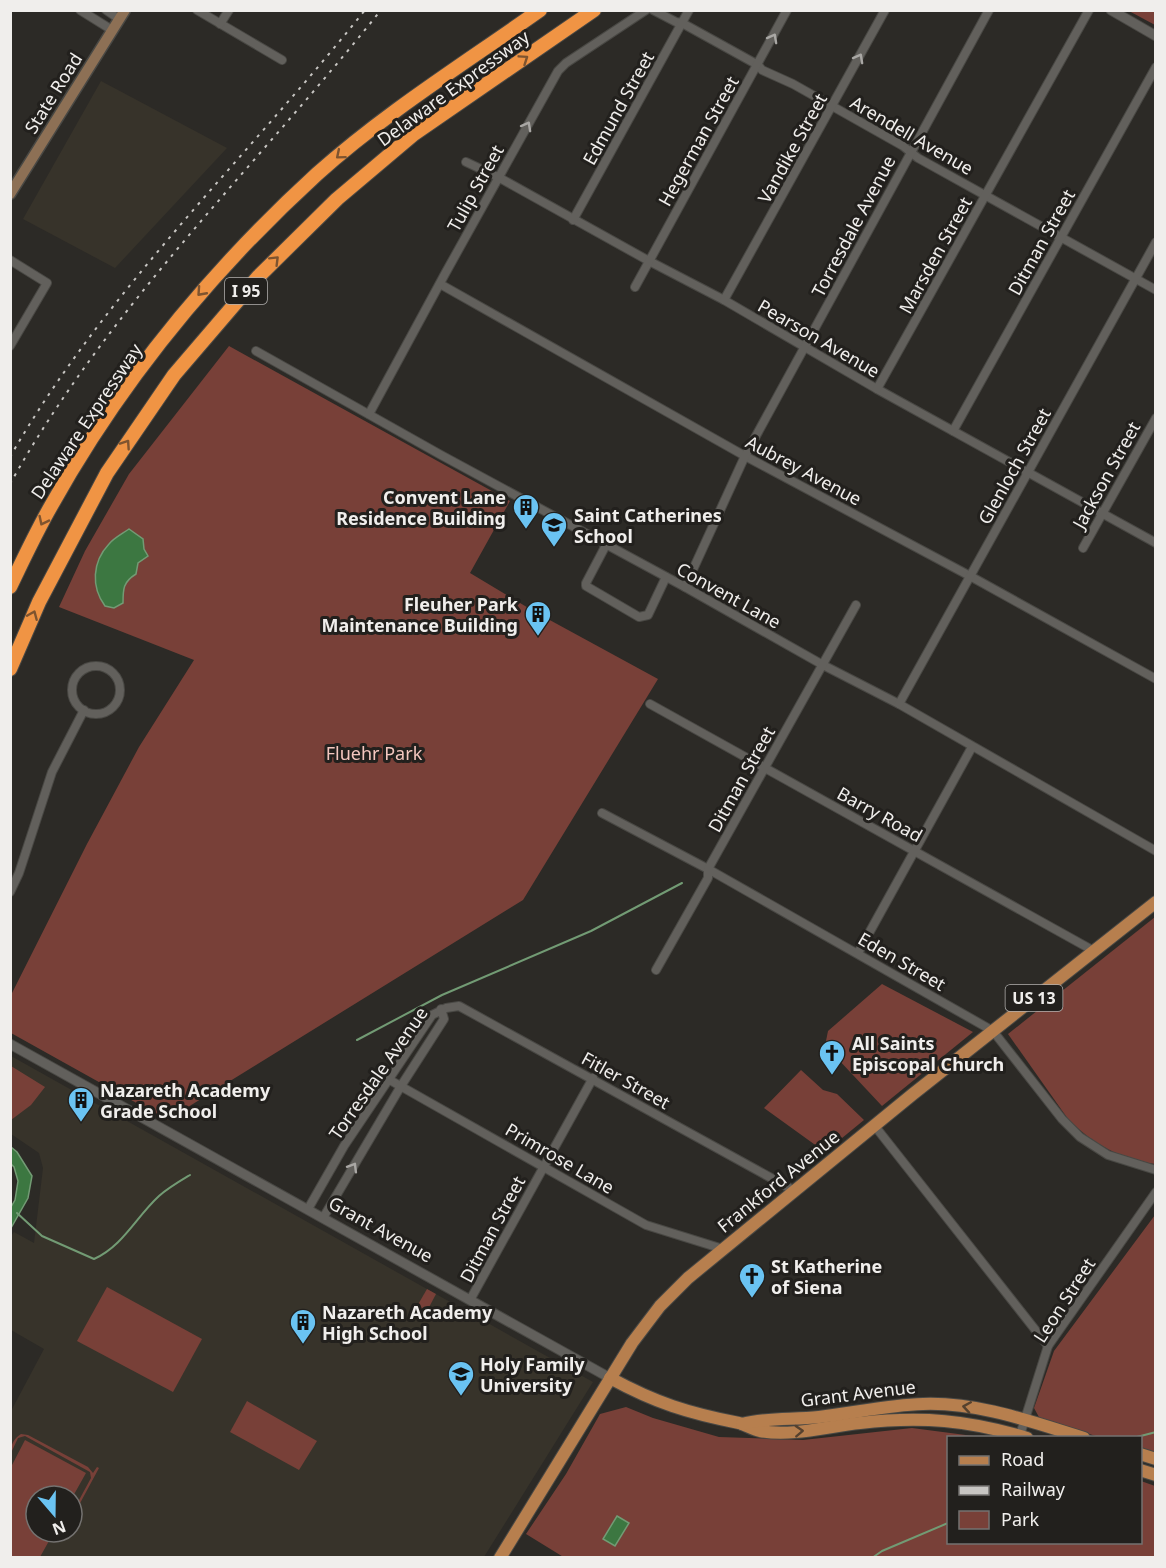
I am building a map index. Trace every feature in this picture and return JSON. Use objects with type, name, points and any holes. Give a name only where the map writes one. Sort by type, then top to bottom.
[{"type":"highway","points":[[462,65],[526,10]]},
{"type":"highway","name":"Delaware Expressway","points":[[10,587],[50,507],[80,457],[128,386],[180,316],[250,239],[318,174],[372,129],[540,10]]},
{"type":"highway","name":"Delaware Expressway","points":[[10,669],[39,602],[107,473],[174,375],[258,277],[337,199],[414,134],[594,10]]},
{"type":"main road","name":"State Road","points":[[10,194],[122,14]]},
{"type":"main road","name":"Frankford Avenue","points":[[500,1557],[632,1343],[660,1306],[688,1278],[874,1125],[1155,902]]},
{"type":"main road","name":"Grant Avenue","points":[[610,1378],[676,1409],[742,1424],[760,1431],[795,1431],[911,1418],[971,1424],[1024,1436]]},
{"type":"main road","name":"Grant Avenue","points":[[742,1424],[761,1419],[805,1419],[925,1403],[964,1405],[1080,1436]]},
{"type":"street","points":[[80,10],[112,30]]},
{"type":"street","points":[[106,10],[122,14]]},
{"type":"street","points":[[197,10],[282,60]]},
{"type":"street","points":[[220,24],[229,10]]},
{"type":"street","name":"Tulip Street","points":[[369,414],[558,71],[566,63],[646,10]]},
{"type":"street","name":"Arendell Avenue","points":[[653,10],[682,23],[758,65],[762,70],[793,84],[1155,290]]},
{"type":"street","name":"Edmund Street","points":[[573,220],[689,10]]},
{"type":"street","name":"Hegerman Street","points":[[634,286],[787,10]]},
{"type":"street","name":"Vandike Street","points":[[724,300],[885,10]]},
{"type":"street","name":"Torresdale Avenue","points":[[685,587],[746,456],[910,151],[989,10]]},
{"type":"street","name":"Marsden Street","points":[[878,389],[1089,10]]},
{"type":"street","points":[[1110,10],[1155,36]]},
{"type":"street","name":"Ditman Street","points":[[953,431],[1155,67]]},
{"type":"street","name":"Pearson Avenue","points":[[466,162],[498,177],[648,261],[724,300],[878,389],[1155,543]]},
{"type":"street","name":"Glenloch Street","points":[[899,704],[1155,242]]},
{"type":"street","points":[[10,260],[45,280],[47,284],[10,346]]},
{"type":"street","name":"Aubrey Avenue","points":[[440,284],[746,456],[970,576],[1155,679]]},
{"type":"street","name":"Convent Lane","points":[[256,351],[823,665],[899,704],[1155,851]]},
{"type":"street","name":"Jackson Street","points":[[1083,548],[1155,417]]},
{"type":"street","points":[[606,545],[586,586],[639,617],[648,615],[666,577]]},
{"type":"street","name":"Ditman Street","points":[[656,970],[708,878],[708,869],[856,605]]},
{"type":"street","points":[[98,666],[108,669],[115,675],[119,684],[116,703],[104,712],[94,713],[84,710],[77,704],[73,695],[74,680],[88,667],[98,666]]},
{"type":"street","name":"Barry Road","points":[[650,704],[1094,951]]},
{"type":"street","points":[[10,892],[19,873],[52,771],[84,710]]},
{"type":"street","points":[[858,953],[972,747]]},
{"type":"street","name":"Eden Street","points":[[602,813],[708,869],[993,1030],[1062,1119],[1080,1137],[1108,1155],[1155,1170]]},
{"type":"street","name":"Fitler Street","points":[[441,1009],[459,1006],[466,1008],[794,1191]]},
{"type":"street","name":"Torresdale Avenue","points":[[308,1209],[344,1146],[388,1079],[432,1016],[441,1009],[444,1019],[401,1086],[323,1218]]},
{"type":"street","name":"Grant Avenue","points":[[10,1044],[610,1378]]},
{"type":"street","name":"Ditman Street","points":[[470,1300],[593,1078]]},
{"type":"street","name":"Primrose Lane","points":[[388,1079],[649,1226],[723,1249]]},
{"type":"street","points":[[874,1125],[1048,1346]]},
{"type":"street","name":"Leon Street","points":[[1024,1436],[1024,1420],[1048,1346],[1155,1192]]},
{"type":"shaded area","points":[[101,81],[227,148],[115,268],[23,219]]},
{"type":"shaded area","points":[[129,529],[143,539],[144,549],[148,556],[138,563],[136,574],[126,583],[123,603],[114,608],[105,606],[97,591],[95,575],[99,559],[109,544]]},
{"type":"shaded area","points":[[11,1056],[593,1382],[484,1557],[11,1557],[11,1411],[44,1349],[11,1330],[11,1236],[14,1232],[34,1243],[43,1168],[39,1153],[11,1134]]},
{"type":"shaded area","points":[[11,1147],[17,1152],[32,1176],[28,1198],[11,1228],[11,1207],[15,1200],[18,1181],[11,1164]]},
{"type":"shaded area","points":[[617,1516],[629,1523],[615,1546],[603,1539]]},
{"type":"green space","points":[[1129,11],[1155,11],[1155,25]]},
{"type":"green space","name":"Fluehr Park","points":[[229,346],[510,501],[470,573],[535,612],[658,679],[523,900],[167,1120],[11,1033],[10,997],[139,747],[194,660],[59,607],[85,551],[129,474]]},
{"type":"green space","points":[[1155,917],[1155,1164],[1142,1162],[1108,1149],[1077,1128],[1068,1119],[1008,1034]]},
{"type":"green space","points":[[882,984],[973,1032],[882,1106],[837,1058],[826,1041],[828,1031]]},
{"type":"green space","points":[[11,1066],[45,1087],[31,1105],[11,1120]]},
{"type":"green space","points":[[801,1070],[823,1090],[837,1094],[864,1120],[825,1152],[764,1108]]},
{"type":"green space","points":[[1155,1215],[1155,1454],[1142,1449],[1142,1436],[1096,1436],[1040,1419],[1034,1408],[1054,1351]]},
{"type":"green space","points":[[107,1287],[202,1339],[173,1392],[77,1341]]},
{"type":"green space","points":[[427,1289],[436,1294],[426,1313],[416,1308]]},
{"type":"green space","points":[[247,1401],[317,1441],[299,1470],[230,1432]]},
{"type":"green space","points":[[626,1407],[653,1418],[719,1437],[803,1440],[912,1428],[973,1436],[947,1436],[947,1544],[1142,1544],[1142,1481],[1155,1486],[1155,1557],[565,1558],[526,1534],[566,1474],[600,1414]]},
{"type":"green space","points":[[21,1434],[28,1435],[88,1467],[93,1473],[97,1467],[99,1468],[84,1496],[91,1478],[90,1472],[25,1436],[18,1438],[11,1453],[16,1438]]},
{"type":"green space","points":[[25,1440],[86,1473],[80,1484],[24,1484],[24,1544],[47,1544],[40,1557],[11,1557],[11,1467]]},
{"type":"waterway","points":[[357,1040],[442,995],[591,931],[682,883]]},
{"type":"waterway","points":[[17,1213],[42,1236],[94,1259],[113,1247],[159,1196],[190,1175]]},
{"type":"waterway","points":[[1141,1436],[1156,1432]]},
{"type":"waterway","points":[[872,1558],[882,1551],[947,1523]]},
{"type":"railway","points":[[10,457],[48,396],[89,338],[133,282],[365,10]]},
{"type":"railway","points":[[10,484],[49,419],[92,357],[138,297],[381,10]]},
{"type":"place","name":"Convent Lane Residence Building","points":[[526,530]]},
{"type":"place","name":"Saint Catherines School","points":[[554,548]]},
{"type":"place","name":"Fleuher Park Maintenance Building","points":[[538,637]]},
{"type":"place","name":"All Saints Episcopal Church","points":[[832,1076]]},
{"type":"place","name":"Nazareth Academy Grade School","points":[[81,1123]]},
{"type":"place","name":"St Katherine of Siena","points":[[752,1299]]},
{"type":"place","name":"Nazareth Academy High School","points":[[303,1345]]},
{"type":"place","name":"Holy Family University","points":[[461,1397]]}]
